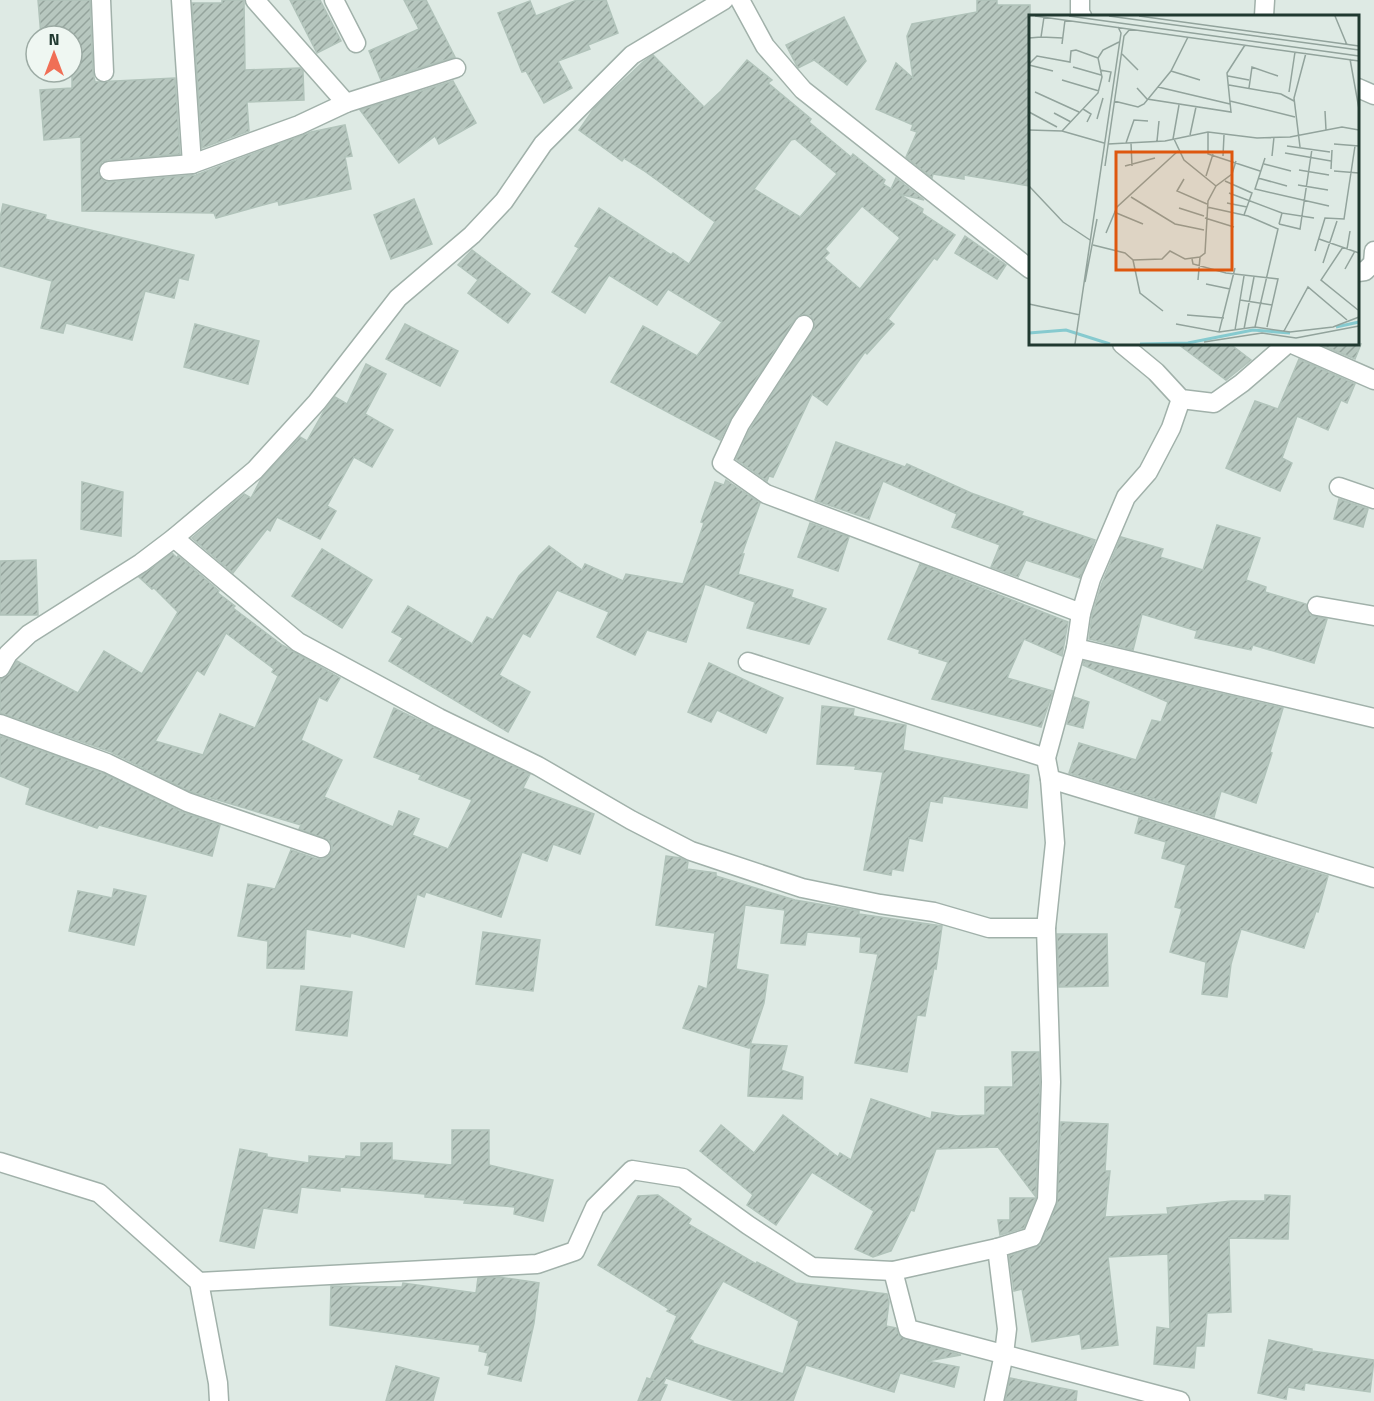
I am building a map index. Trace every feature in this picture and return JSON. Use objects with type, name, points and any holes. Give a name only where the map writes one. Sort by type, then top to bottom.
[{"type":"street","points":[[101,0],[104,72]]},
{"type":"street","points":[[181,0],[192,164]]},
{"type":"street","points":[[255,0],[346,103]]},
{"type":"street","points":[[334,0],[356,43]]},
{"type":"street","points":[[0,668],[8,654],[29,634],[141,563],[255,470],[317,402],[399,298],[472,235],[504,201],[543,144],[632,55],[724,0]]},
{"type":"street","points":[[740,0],[765,46],[803,90],[1029,268]]},
{"type":"street","points":[[1080,0],[1081,15]]},
{"type":"street","points":[[1264,15],[1265,0]]},
{"type":"street","points":[[109,171],[192,164],[299,125],[346,103],[456,68]]},
{"type":"street","points":[[1359,88],[1374,95]]},
{"type":"street","points":[[1359,272],[1365,271],[1372,263],[1374,251]]},
{"type":"street","points":[[804,325],[740,424],[722,463],[766,494],[1082,613]]},
{"type":"street","points":[[1123,345],[1156,372],[1181,399],[1214,403],[1242,383],[1286,345]]},
{"type":"street","points":[[1294,345],[1374,380]]},
{"type":"street","points":[[199,1282],[537,1264],[575,1251],[595,1207],[632,1170],[683,1178],[812,1267],[892,1271],[997,1248],[1032,1237],[1047,1200],[1051,1082],[1046,928],[1055,843],[1046,758],[1076,648],[1091,579],[1126,497],[1148,472],[1171,428],[1181,399]]},
{"type":"street","points":[[1340,487],[1374,499]]},
{"type":"street","points":[[174,538],[298,642],[440,718],[538,766],[631,820],[691,851],[802,888],[934,912],[989,928],[1046,928]]},
{"type":"street","points":[[1317,606],[1374,616]]},
{"type":"street","points":[[1076,648],[1374,718]]},
{"type":"street","points":[[748,662],[1046,758]]},
{"type":"street","points":[[0,724],[107,763],[186,802],[321,848]]},
{"type":"street","points":[[1050,779],[1374,878]]},
{"type":"street","points":[[0,1162],[99,1193],[199,1282],[218,1383],[219,1401]]},
{"type":"street","points":[[994,1401],[1007,1329],[997,1248]]},
{"type":"street","points":[[892,1271],[908,1329],[1180,1401]]},
{"type":"building","points":[[38,0],[90,0],[95,82],[175,78],[180,154],[107,160],[102,162],[98,171],[104,181],[196,175],[311,132],[345,125],[352,156],[345,157],[351,189],[279,205],[278,201],[216,218],[214,213],[82,211],[81,137],[44,140],[40,90],[72,88],[72,84],[84,84],[84,24],[40,24]]},
{"type":"building","points":[[222,0],[244,0],[245,70],[300,68],[303,71],[304,100],[247,102],[249,131],[202,148],[192,3],[222,3]]},
{"type":"building","points":[[290,0],[320,0],[341,41],[317,53]]},
{"type":"building","points":[[404,0],[426,0],[455,57],[381,80],[369,51],[419,29]]},
{"type":"building","points":[[577,0],[606,0],[618,33],[588,45],[590,49],[558,61],[572,88],[544,103],[526,71],[522,72],[498,13],[530,1],[536,16]]},
{"type":"building","points":[[977,0],[997,0],[997,5],[1030,5],[1029,186],[964,175],[964,179],[933,174],[932,178],[906,157],[917,132],[911,130],[913,125],[876,109],[896,63],[913,78],[907,36],[912,24],[977,12]]},
{"type":"building","points":[[844,17],[866,61],[847,85],[814,60],[798,68],[786,45]]},
{"type":"building","points":[[653,55],[704,107],[747,60],[772,80],[768,83],[811,119],[809,122],[851,157],[853,154],[885,180],[883,184],[891,189],[896,178],[924,200],[899,194],[923,209],[922,213],[955,235],[937,260],[934,258],[888,319],[894,324],[867,354],[865,352],[827,405],[812,394],[773,477],[769,476],[767,481],[736,459],[750,429],[813,331],[815,325],[811,316],[804,314],[795,319],[731,418],[720,440],[611,382],[643,326],[697,356],[722,322],[668,289],[657,305],[609,275],[585,313],[552,292],[579,248],[575,246],[599,208],[671,255],[673,253],[689,264],[715,222],[643,170],[624,158],[622,161],[579,130],[595,107]],"holes":[[[795,139],[837,174],[800,217],[754,189],[791,140]],[[862,206],[900,238],[860,289],[824,258],[829,253],[825,249]]]},
{"type":"building","points":[[453,81],[476,123],[439,144],[435,136],[399,163],[360,110]]},
{"type":"building","points":[[414,199],[432,244],[391,259],[374,215]]},
{"type":"building","points":[[3,204],[46,215],[45,219],[194,255],[188,280],[179,278],[174,298],[145,291],[132,340],[66,323],[63,333],[41,328],[52,281],[0,266],[0,218]]},
{"type":"building","points":[[965,236],[1006,265],[997,279],[955,253]]},
{"type":"building","points":[[472,250],[530,294],[508,323],[468,293],[478,280],[458,265]]},
{"type":"building","points":[[195,324],[259,341],[248,384],[184,367]]},
{"type":"building","points":[[405,324],[458,351],[440,386],[386,359]]},
{"type":"building","points":[[1361,344],[1355,359],[1321,345]]},
{"type":"building","points":[[1179,345],[1231,345],[1251,360],[1226,380]]},
{"type":"building","points":[[1299,359],[1355,384],[1347,403],[1341,400],[1328,430],[1297,416],[1282,458],[1292,463],[1280,491],[1226,468],[1255,401],[1278,409]]},
{"type":"building","points":[[366,364],[386,374],[365,414],[393,430],[372,467],[354,457],[327,506],[336,511],[320,539],[277,517],[270,531],[267,529],[233,573],[192,538],[244,494],[251,498],[261,479],[300,437],[307,441],[335,397],[347,404]]},
{"type":"building","points":[[836,442],[905,467],[907,464],[971,493],[1023,512],[1021,515],[1095,540],[1080,578],[1026,560],[1018,577],[991,567],[1000,545],[952,527],[957,514],[883,481],[869,519],[815,500]]},
{"type":"building","points":[[726,480],[760,503],[742,554],[744,554],[738,574],[793,590],[791,597],[826,609],[809,644],[747,628],[755,602],[705,584],[686,642],[647,630],[635,655],[597,637],[609,612],[557,590],[530,637],[523,633],[499,675],[530,692],[508,732],[389,661],[403,638],[392,632],[408,606],[472,644],[487,617],[493,620],[519,576],[549,546],[582,570],[585,564],[623,581],[626,574],[683,584],[715,482],[724,485]]},
{"type":"building","points":[[82,482],[123,492],[121,536],[81,529]]},
{"type":"building","points":[[1339,499],[1368,509],[1363,527],[1334,519]]},
{"type":"building","points":[[810,523],[849,537],[838,571],[798,557]]},
{"type":"building","points":[[1217,525],[1260,538],[1246,580],[1266,587],[1265,592],[1306,604],[1310,615],[1327,619],[1314,663],[1253,645],[1251,650],[1195,638],[1197,631],[1142,614],[1133,650],[1089,639],[1092,615],[1102,583],[1121,537],[1163,549],[1160,557],[1203,570]]},
{"type":"building","points":[[322,549],[372,580],[342,628],[292,596]]},
{"type":"building","points":[[172,553],[177,558],[178,556],[235,606],[233,608],[282,645],[340,678],[327,701],[319,697],[301,740],[342,760],[324,797],[393,827],[399,811],[419,819],[412,835],[448,849],[472,800],[419,779],[421,775],[374,757],[394,708],[530,774],[523,788],[594,814],[580,854],[553,844],[547,861],[522,852],[501,917],[426,892],[424,897],[417,894],[404,947],[351,933],[350,937],[306,929],[304,969],[267,968],[268,941],[238,936],[248,884],[275,889],[291,850],[317,859],[324,859],[332,851],[329,840],[299,829],[301,825],[191,792],[111,752],[0,713],[0,679],[9,674],[17,661],[78,693],[104,651],[142,674],[178,612],[154,588],[152,589],[139,577]],"holes":[[[226,633],[274,669],[272,672],[278,676],[255,728],[220,714],[203,755],[155,741],[197,670],[204,675]]]},
{"type":"building","points":[[36,560],[38,615],[0,615],[0,561]]},
{"type":"building","points":[[920,564],[1068,622],[1062,656],[1024,639],[1007,678],[1053,691],[1041,727],[932,699],[948,662],[919,653],[920,650],[888,639]]},
{"type":"building","points":[[1084,661],[1283,708],[1256,803],[1221,791],[1214,817],[1069,773],[1079,743],[1136,760],[1152,720],[1161,722],[1168,702],[1083,665]]},
{"type":"building","points":[[709,663],[783,698],[766,733],[717,710],[711,722],[688,712]]},
{"type":"building","points":[[1074,697],[1089,702],[1083,728],[1067,724]]},
{"type":"building","points":[[822,706],[854,709],[853,716],[906,725],[903,750],[1029,775],[1027,808],[943,796],[942,803],[930,801],[922,841],[909,838],[903,871],[892,869],[891,875],[864,870],[883,772],[855,769],[856,766],[817,764]]},
{"type":"building","points":[[0,736],[103,773],[182,812],[220,825],[212,856],[99,825],[97,828],[26,804],[30,788],[0,776]]},
{"type":"building","points":[[1139,818],[1328,876],[1318,912],[1316,911],[1304,948],[1241,929],[1231,964],[1227,997],[1202,994],[1206,962],[1170,952],[1182,909],[1175,907],[1186,865],[1162,858],[1166,842],[1135,833]]},
{"type":"building","points":[[666,856],[681,858],[688,862],[687,869],[716,873],[716,876],[795,900],[859,911],[859,914],[942,926],[936,969],[934,968],[925,1016],[917,1015],[907,1072],[855,1063],[878,954],[860,952],[861,937],[807,932],[805,945],[781,943],[785,910],[745,905],[736,969],[768,975],[764,1003],[749,1048],[683,1028],[699,986],[707,989],[715,933],[656,925]]},
{"type":"building","points":[[114,889],[146,896],[134,945],[69,931],[78,891],[112,898]]},
{"type":"building","points":[[483,932],[540,940],[533,991],[476,984]]},
{"type":"building","points":[[1057,934],[1107,934],[1108,986],[1059,987]]},
{"type":"building","points":[[301,986],[352,992],[347,1036],[296,1030]]},
{"type":"building","points":[[751,1044],[787,1046],[781,1070],[803,1077],[802,1099],[748,1096]]},
{"type":"building","points":[[1012,1052],[1039,1052],[1036,1197],[998,1147],[936,1149],[914,1211],[911,1210],[891,1251],[873,1257],[855,1249],[874,1211],[812,1172],[776,1225],[747,1205],[753,1195],[700,1151],[721,1125],[754,1153],[783,1115],[838,1157],[840,1153],[851,1160],[871,1099],[931,1119],[932,1112],[958,1116],[985,1115],[985,1087],[1013,1087]]},
{"type":"building","points":[[1061,1122],[1108,1124],[1105,1171],[1110,1171],[1105,1217],[1168,1214],[1167,1208],[1232,1201],[1265,1201],[1265,1195],[1290,1196],[1288,1239],[1229,1238],[1231,1312],[1207,1313],[1204,1346],[1196,1346],[1194,1368],[1154,1364],[1157,1327],[1170,1329],[1168,1254],[1108,1257],[1118,1345],[1082,1349],[1080,1334],[1032,1342],[1022,1289],[1014,1291],[1009,1256],[1040,1245],[1057,1204]]},
{"type":"building","points":[[452,1130],[489,1130],[489,1165],[553,1180],[543,1221],[514,1214],[515,1207],[464,1203],[465,1200],[425,1197],[425,1194],[340,1187],[340,1191],[301,1187],[297,1213],[263,1208],[254,1248],[220,1241],[240,1149],[267,1154],[267,1157],[309,1163],[309,1156],[345,1159],[346,1156],[361,1157],[361,1143],[392,1143],[392,1160],[452,1165]]},
{"type":"building","points":[[658,1195],[691,1219],[688,1224],[756,1264],[757,1262],[796,1283],[887,1294],[889,1302],[886,1326],[896,1328],[900,1337],[961,1355],[927,1361],[959,1367],[954,1387],[900,1373],[894,1392],[806,1365],[793,1401],[735,1401],[666,1378],[663,1384],[667,1385],[660,1401],[638,1401],[647,1378],[655,1381],[651,1378],[677,1316],[598,1265],[638,1196]],"holes":[[[723,1281],[799,1321],[783,1374],[693,1343],[689,1339]]]},
{"type":"building","points":[[1010,1198],[1036,1198],[1024,1228],[1000,1235],[998,1220],[1010,1220]]},
{"type":"building","points":[[499,1277],[539,1283],[534,1323],[521,1381],[488,1374],[490,1366],[485,1365],[488,1353],[479,1351],[480,1345],[330,1325],[331,1286],[402,1287],[403,1283],[476,1293],[478,1278]]},
{"type":"building","points":[[1269,1340],[1312,1349],[1312,1351],[1374,1360],[1370,1392],[1305,1383],[1304,1390],[1288,1387],[1286,1399],[1258,1393]]},
{"type":"building","points":[[396,1366],[439,1378],[433,1401],[386,1401]]},
{"type":"building","points":[[1010,1378],[1077,1391],[1076,1401],[1005,1401]]}]
